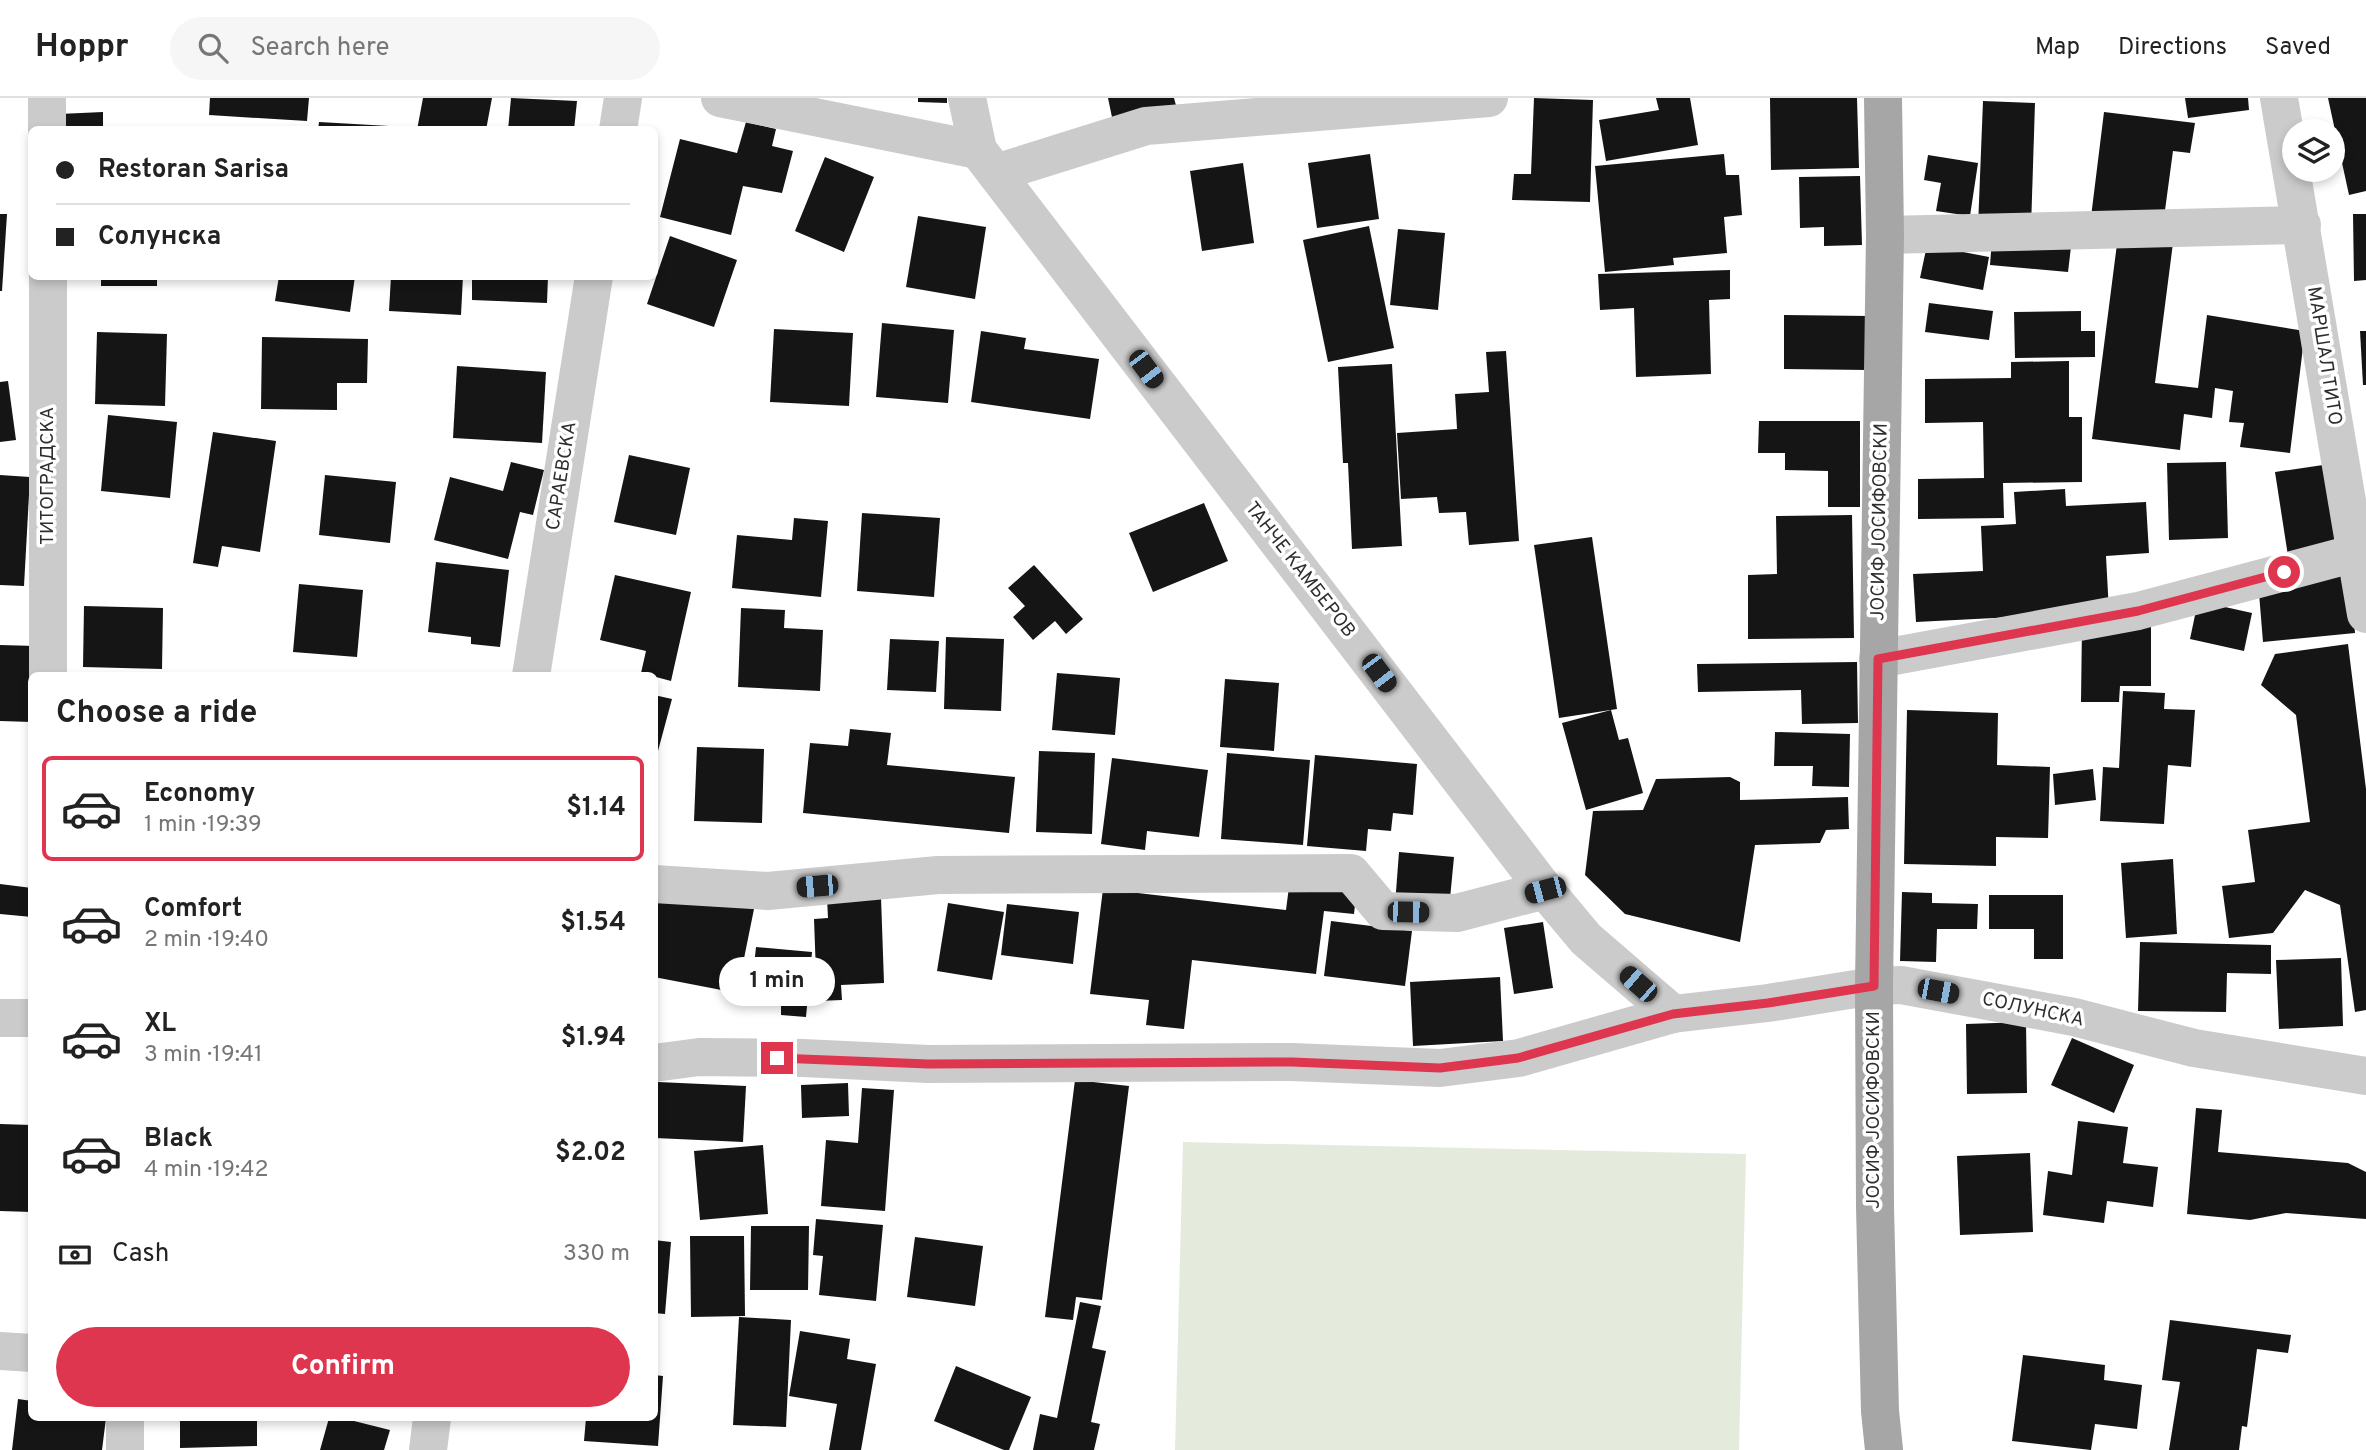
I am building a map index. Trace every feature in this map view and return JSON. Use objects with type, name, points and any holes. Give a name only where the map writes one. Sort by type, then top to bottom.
[{"type":"main road","name":"ЈОСИФ ЈОСИФОВСКИ","points":[[1883,98],[1885,235],[1874,986],[1876,1248],[1880,1411],[1884,1450]]},
{"type":"street","points":[[47,98],[47,126]]},
{"type":"street","points":[[619,126],[623,98]]},
{"type":"street","points":[[720,98],[987,162],[1146,126],[1489,98]]},
{"type":"street","name":"ТАНЧЕ КАМБЕРОВ","points":[[967,98],[987,162],[1545,890],[1586,939],[1673,1014]]},
{"type":"street","name":"МАРШАЛ ТИТО","points":[[2279,98],[2366,614]]},
{"type":"street","points":[[1885,235],[2302,225]]},
{"type":"street","name":"ТИТОГРАДСКА","points":[[48,280],[48,672]]},
{"type":"street","name":"САРАЕВСКА","points":[[532,672],[593,280]]},
{"type":"street","points":[[1878,659],[2138,611],[2356,553]]},
{"type":"street","points":[[658,884],[768,891],[938,875],[1351,873],[1383,911],[1457,913],[1545,890]]},
{"type":"street","name":"СОЛУНСКА","points":[[658,1062],[699,1057],[803,1058],[928,1064],[1292,1062],[1440,1068],[1518,1058],[1673,1014],[1768,1003],[1874,986],[1901,985],[2074,1017],[2194,1048],[2366,1076]]},
{"type":"street","points":[[0,1018],[28,1018]]},
{"type":"street","points":[[0,1351],[28,1353]]},
{"type":"street","points":[[125,1421],[125,1450]]},
{"type":"street","points":[[428,1450],[432,1421]]},
{"type":"green space","points":[[1183,1142],[1746,1154],[1739,1450],[1175,1450]]},
{"type":"building","points":[[210,98],[309,98],[307,121],[209,115]]},
{"type":"building","points":[[423,98],[492,98],[487,126],[418,126]]},
{"type":"building","points":[[511,98],[577,101],[574,126],[508,126]]},
{"type":"building","points":[[918,98],[947,98],[947,103],[918,102]]},
{"type":"building","points":[[1108,98],[1174,98],[1177,109],[1113,122]]},
{"type":"building","points":[[1534,98],[1593,100],[1590,202],[1512,200],[1514,174],[1531,174]]},
{"type":"building","points":[[1656,98],[1690,98],[1698,145],[1606,161],[1599,120],[1659,110]]},
{"type":"building","points":[[1770,98],[1857,98],[1859,168],[1771,170]]},
{"type":"building","points":[[2185,98],[2248,98],[2249,110],[2188,118]]},
{"type":"building","points":[[2328,98],[2366,98],[2366,191],[2349,195],[2345,177],[2345,119],[2333,119]]},
{"type":"building","points":[[1983,101],[2035,103],[2031,228],[1978,227]]},
{"type":"building","points":[[103,112],[103,126],[59,126],[59,114]]},
{"type":"building","points":[[2104,112],[2195,123],[2190,153],[2173,151],[2163,225],[2091,217]]},
{"type":"building","points":[[319,122],[389,126],[318,126]]},
{"type":"building","points":[[746,122],[776,129],[772,146],[793,151],[782,193],[743,186],[731,235],[660,217],[680,139],[737,153]]},
{"type":"building","points":[[1370,154],[1379,219],[1317,228],[1308,163]]},
{"type":"building","points":[[1724,154],[1726,175],[1739,175],[1742,215],[1724,217],[1727,253],[1673,258],[1674,265],[1605,272],[1595,166]]},
{"type":"building","points":[[1928,155],[1978,163],[1970,216],[1936,211],[1941,183],[1924,180]]},
{"type":"building","points":[[825,157],[874,177],[844,252],[795,231]]},
{"type":"building","points":[[1243,163],[1254,243],[1202,251],[1190,171]]},
{"type":"building","points":[[1860,176],[1862,245],[1824,246],[1824,227],[1800,228],[1799,177]]},
{"type":"building","points":[[0,214],[7,214],[2,291],[0,291]]},
{"type":"building","points":[[2353,214],[2366,214],[2366,280],[2354,281]]},
{"type":"building","points":[[918,216],[986,227],[975,299],[906,287]]},
{"type":"building","points":[[1369,226],[1394,348],[1328,362],[1303,240]]},
{"type":"building","points":[[1398,229],[1445,233],[1438,310],[1390,305]]},
{"type":"building","points":[[670,236],[737,260],[714,327],[647,304],[655,280],[658,280],[658,271]]},
{"type":"building","points":[[2118,236],[2173,243],[2155,383],[2198,388],[2207,315],[2305,331],[2290,453],[2240,447],[2244,423],[2229,422],[2233,391],[2215,388],[2212,418],[2184,414],[2180,450],[2092,439]]},
{"type":"building","points":[[1992,239],[2071,247],[2068,272],[1990,265]]},
{"type":"building","points":[[1927,245],[1989,257],[1983,290],[1920,278]]},
{"type":"building","points":[[1730,270],[1730,299],[1709,300],[1711,374],[1636,377],[1634,308],[1600,310],[1598,274]]},
{"type":"building","points":[[101,280],[157,280],[157,286],[101,286]]},
{"type":"building","points":[[278,280],[354,280],[350,312],[275,301]]},
{"type":"building","points":[[391,280],[463,280],[461,315],[389,311]]},
{"type":"building","points":[[472,280],[548,280],[547,303],[472,300]]},
{"type":"building","points":[[1929,303],[1993,311],[1989,340],[1925,332]]},
{"type":"building","points":[[2081,311],[2081,331],[2095,331],[2095,357],[2015,358],[2014,312]]},
{"type":"building","points":[[1784,315],[1869,316],[1868,370],[1784,369]]},
{"type":"building","points":[[882,323],[954,330],[948,403],[876,397]]},
{"type":"building","points":[[774,329],[853,333],[849,406],[770,402]]},
{"type":"building","points":[[981,331],[1026,338],[1024,349],[1099,359],[1090,419],[971,402]]},
{"type":"building","points":[[2360,331],[2366,331],[2366,385],[2363,385]]},
{"type":"building","points":[[97,332],[167,334],[165,406],[95,404]]},
{"type":"building","points":[[262,337],[368,339],[367,383],[337,383],[337,410],[261,409]]},
{"type":"building","points":[[1506,351],[1519,541],[1469,545],[1466,512],[1439,513],[1437,497],[1401,499],[1397,433],[1457,429],[1455,394],[1489,392],[1486,352]]},
{"type":"building","points":[[2069,361],[2069,417],[2082,417],[2082,482],[2003,483],[2004,518],[1918,519],[1918,479],[1984,478],[1983,422],[1925,423],[1925,379],[2011,378],[2011,362]]},
{"type":"building","points":[[1392,364],[1402,546],[1352,549],[1348,463],[1343,463],[1338,367]]},
{"type":"building","points":[[457,366],[546,372],[542,443],[453,438]]},
{"type":"building","points":[[8,381],[16,440],[0,442],[0,382]]},
{"type":"building","points":[[108,415],[177,422],[170,498],[101,491]]},
{"type":"building","points":[[1759,421],[1860,421],[1860,507],[1828,507],[1828,471],[1785,470],[1785,453],[1758,453]]},
{"type":"building","points":[[213,432],[276,441],[260,552],[222,546],[218,567],[193,563]]},
{"type":"building","points":[[629,455],[690,468],[676,535],[614,522]]},
{"type":"building","points":[[511,462],[544,470],[533,515],[520,512],[508,559],[434,540],[450,477],[503,491]]},
{"type":"building","points":[[2226,462],[2228,538],[2169,540],[2167,463]]},
{"type":"building","points":[[2323,465],[2337,548],[2288,556],[2275,472]]},
{"type":"building","points":[[0,475],[30,477],[24,586],[0,585]]},
{"type":"building","points":[[325,475],[396,482],[390,543],[319,535]]},
{"type":"building","points":[[2065,489],[2066,506],[2146,502],[2149,553],[2106,556],[2109,612],[1916,622],[1913,574],[1983,571],[1981,526],[2016,524],[2014,492]]},
{"type":"building","points":[[1204,503],[1228,561],[1153,592],[1129,533]]},
{"type":"building","points":[[862,513],[940,518],[934,597],[857,591]]},
{"type":"building","points":[[1852,515],[1854,638],[1748,639],[1748,575],[1777,574],[1776,516]]},
{"type":"building","points":[[794,518],[828,521],[821,597],[732,588],[737,535],[792,540]]},
{"type":"building","points":[[1592,537],[1617,709],[1559,718],[1534,545]]},
{"type":"building","points":[[436,562],[509,570],[500,647],[471,644],[471,637],[428,632]]},
{"type":"building","points":[[1034,565],[1083,619],[1066,634],[1055,621],[1033,640],[1013,617],[1025,606],[1008,588]]},
{"type":"building","points":[[2350,573],[2355,633],[2263,642],[2258,581]]},
{"type":"building","points":[[615,575],[691,592],[671,681],[658,678],[658,672],[641,672],[646,651],[600,640]]},
{"type":"building","points":[[299,584],[363,590],[357,657],[293,652]]},
{"type":"building","points":[[2198,601],[2252,613],[2244,651],[2190,639]]},
{"type":"building","points":[[84,606],[163,608],[162,669],[83,667]]},
{"type":"building","points":[[741,608],[785,610],[784,628],[823,630],[820,691],[738,687]]},
{"type":"building","points":[[2082,624],[2151,624],[2151,686],[2120,686],[2119,702],[2081,702]]},
{"type":"building","points":[[946,637],[1004,639],[1001,711],[944,709]]},
{"type":"building","points":[[890,639],[939,641],[936,692],[887,690]]},
{"type":"building","points":[[2348,644],[2366,789],[2366,1010],[2355,1012],[2340,905],[2305,890],[2273,933],[2229,938],[2222,886],[2255,882],[2248,830],[2310,822],[2296,715],[2261,685],[2275,654]]},
{"type":"building","points":[[0,645],[36,646],[33,672],[28,672],[28,722],[0,721]]},
{"type":"building","points":[[1857,662],[1858,723],[1802,724],[1801,690],[1698,692],[1697,664]]},
{"type":"building","points":[[1057,673],[1120,678],[1115,735],[1052,730]]},
{"type":"building","points":[[1225,679],[1279,683],[1274,751],[1220,747]]},
{"type":"building","points":[[2123,691],[2165,693],[2164,709],[2195,710],[2191,767],[2168,765],[2164,824],[2100,821],[2103,767],[2119,768]]},
{"type":"building","points":[[658,696],[672,699],[658,751]]},
{"type":"building","points":[[1611,710],[1619,740],[1628,738],[1643,793],[1586,810],[1562,723]]},
{"type":"building","points":[[1907,710],[1998,713],[1997,765],[2050,767],[2048,838],[1996,837],[1996,866],[1904,864]]},
{"type":"building","points":[[850,729],[891,733],[887,765],[1015,777],[1009,833],[803,813],[810,743],[848,746]]},
{"type":"building","points":[[1775,732],[1850,734],[1849,787],[1812,786],[1813,766],[1774,766]]},
{"type":"building","points":[[697,747],[764,749],[762,823],[694,821]]},
{"type":"building","points":[[1039,751],[1095,753],[1092,834],[1036,832]]},
{"type":"building","points":[[1227,753],[1310,760],[1303,845],[1221,839]]},
{"type":"building","points":[[1315,755],[1417,764],[1413,815],[1393,813],[1391,831],[1368,829],[1366,851],[1307,846]]},
{"type":"building","points":[[1112,758],[1208,770],[1199,837],[1147,831],[1145,850],[1101,844]]},
{"type":"building","points":[[2093,769],[2096,800],[2055,805],[2053,774]]},
{"type":"building","points":[[1730,777],[1740,782],[1740,800],[1848,797],[1849,829],[1826,830],[1820,843],[1755,845],[1740,942],[1625,914],[1585,875],[1593,811],[1643,810],[1656,779]]},
{"type":"building","points":[[1399,852],[1454,857],[1449,909],[1395,905]]},
{"type":"building","points":[[2173,859],[2177,934],[2126,938],[2121,863]]},
{"type":"building","points":[[1290,879],[1357,887],[1354,914],[1324,911],[1316,974],[1192,960],[1184,1029],[1146,1025],[1149,1000],[1090,994],[1103,889],[1286,910]]},
{"type":"building","points":[[0,884],[28,888],[28,917],[0,914]]},
{"type":"building","points":[[660,891],[754,909],[737,993],[658,978]]},
{"type":"building","points":[[1902,892],[1932,893],[1932,903],[1978,904],[1977,929],[1937,929],[1936,962],[1900,961]]},
{"type":"building","points":[[1989,895],[2063,895],[2063,959],[2034,959],[2034,929],[1989,929]]},
{"type":"building","points":[[881,897],[884,983],[841,985],[842,1000],[817,1001],[814,919],[828,918],[827,898]]},
{"type":"building","points":[[948,903],[1004,912],[992,980],[937,971]]},
{"type":"building","points":[[1007,904],[1079,912],[1073,964],[1001,955]]},
{"type":"building","points":[[1331,921],[1412,931],[1405,986],[1324,976]]},
{"type":"building","points":[[1543,922],[1553,988],[1514,994],[1504,928]]},
{"type":"building","points":[[2140,942],[2271,945],[2271,974],[2227,973],[2226,1012],[2138,1011]]},
{"type":"building","points":[[756,947],[812,952],[806,1017],[781,1015],[781,1005],[750,1003]]},
{"type":"building","points":[[2341,958],[2343,1026],[2279,1029],[2276,960]]},
{"type":"building","points":[[1500,977],[1503,1041],[1413,1046],[1410,982]]},
{"type":"building","points":[[2026,1022],[2027,1093],[1967,1094],[1966,1024]]},
{"type":"building","points":[[2072,1038],[2134,1065],[2114,1113],[2051,1085]]},
{"type":"building","points":[[1075,1080],[1129,1086],[1102,1300],[1076,1297],[1073,1320],[1045,1317]]},
{"type":"building","points":[[658,1082],[746,1086],[743,1142],[658,1138]]},
{"type":"building","points":[[848,1083],[849,1116],[802,1118],[801,1085]]},
{"type":"building","points":[[862,1088],[894,1090],[885,1211],[821,1206],[826,1140],[858,1143]]},
{"type":"building","points":[[2196,1108],[2222,1110],[2218,1152],[2348,1163],[2366,1172],[2366,1219],[2286,1213],[2250,1220],[2187,1214]]},
{"type":"building","points":[[2078,1121],[2128,1127],[2123,1163],[2158,1167],[2153,1207],[2107,1201],[2104,1223],[2043,1215],[2048,1171],[2072,1175]]},
{"type":"building","points":[[0,1124],[28,1125],[28,1212],[0,1211]]},
{"type":"building","points":[[763,1145],[768,1214],[700,1220],[694,1151]]},
{"type":"building","points":[[2030,1153],[2033,1232],[1960,1235],[1957,1156]]},
{"type":"building","points":[[816,1219],[883,1225],[876,1301],[819,1295],[823,1256],[813,1255]]},
{"type":"building","points":[[751,1226],[809,1226],[808,1290],[750,1290]]},
{"type":"building","points":[[690,1236],[744,1236],[745,1316],[691,1317]]},
{"type":"building","points":[[915,1237],[983,1246],[975,1306],[907,1297]]},
{"type":"building","points":[[658,1240],[671,1242],[665,1314],[658,1313]]},
{"type":"building","points":[[1080,1302],[1101,1306],[1092,1348],[1106,1351],[1091,1422],[1100,1424],[1094,1450],[1033,1450],[1040,1414],[1057,1418]]},
{"type":"building","points":[[739,1317],[791,1320],[786,1427],[733,1425]]},
{"type":"building","points":[[2170,1320],[2291,1335],[2288,1353],[2257,1349],[2247,1427],[2242,1426],[2239,1450],[2169,1450],[2180,1382],[2162,1380]]},
{"type":"building","points":[[800,1331],[850,1339],[847,1359],[876,1364],[861,1450],[829,1450],[837,1404],[789,1396]]},
{"type":"building","points":[[2023,1355],[2105,1365],[2104,1380],[2142,1385],[2137,1429],[2095,1424],[2091,1450],[2012,1441]]},
{"type":"building","points":[[956,1366],[1031,1397],[1009,1450],[934,1421]]},
{"type":"building","points":[[658,1375],[663,1376],[658,1446],[584,1441],[586,1421],[658,1421]]},
{"type":"building","points":[[18,1399],[28,1400],[28,1421],[106,1421],[102,1450],[12,1450]]},
{"type":"building","points":[[180,1421],[257,1421],[257,1446],[180,1448]]},
{"type":"building","points":[[328,1421],[354,1421],[390,1430],[384,1450],[320,1450]]},
{"type":"route","points":[[777,1058],[928,1064],[1292,1062],[1440,1068],[1518,1058],[1673,1014],[1768,1003],[1874,986],[1878,659],[2138,611],[2284,572]]}]
